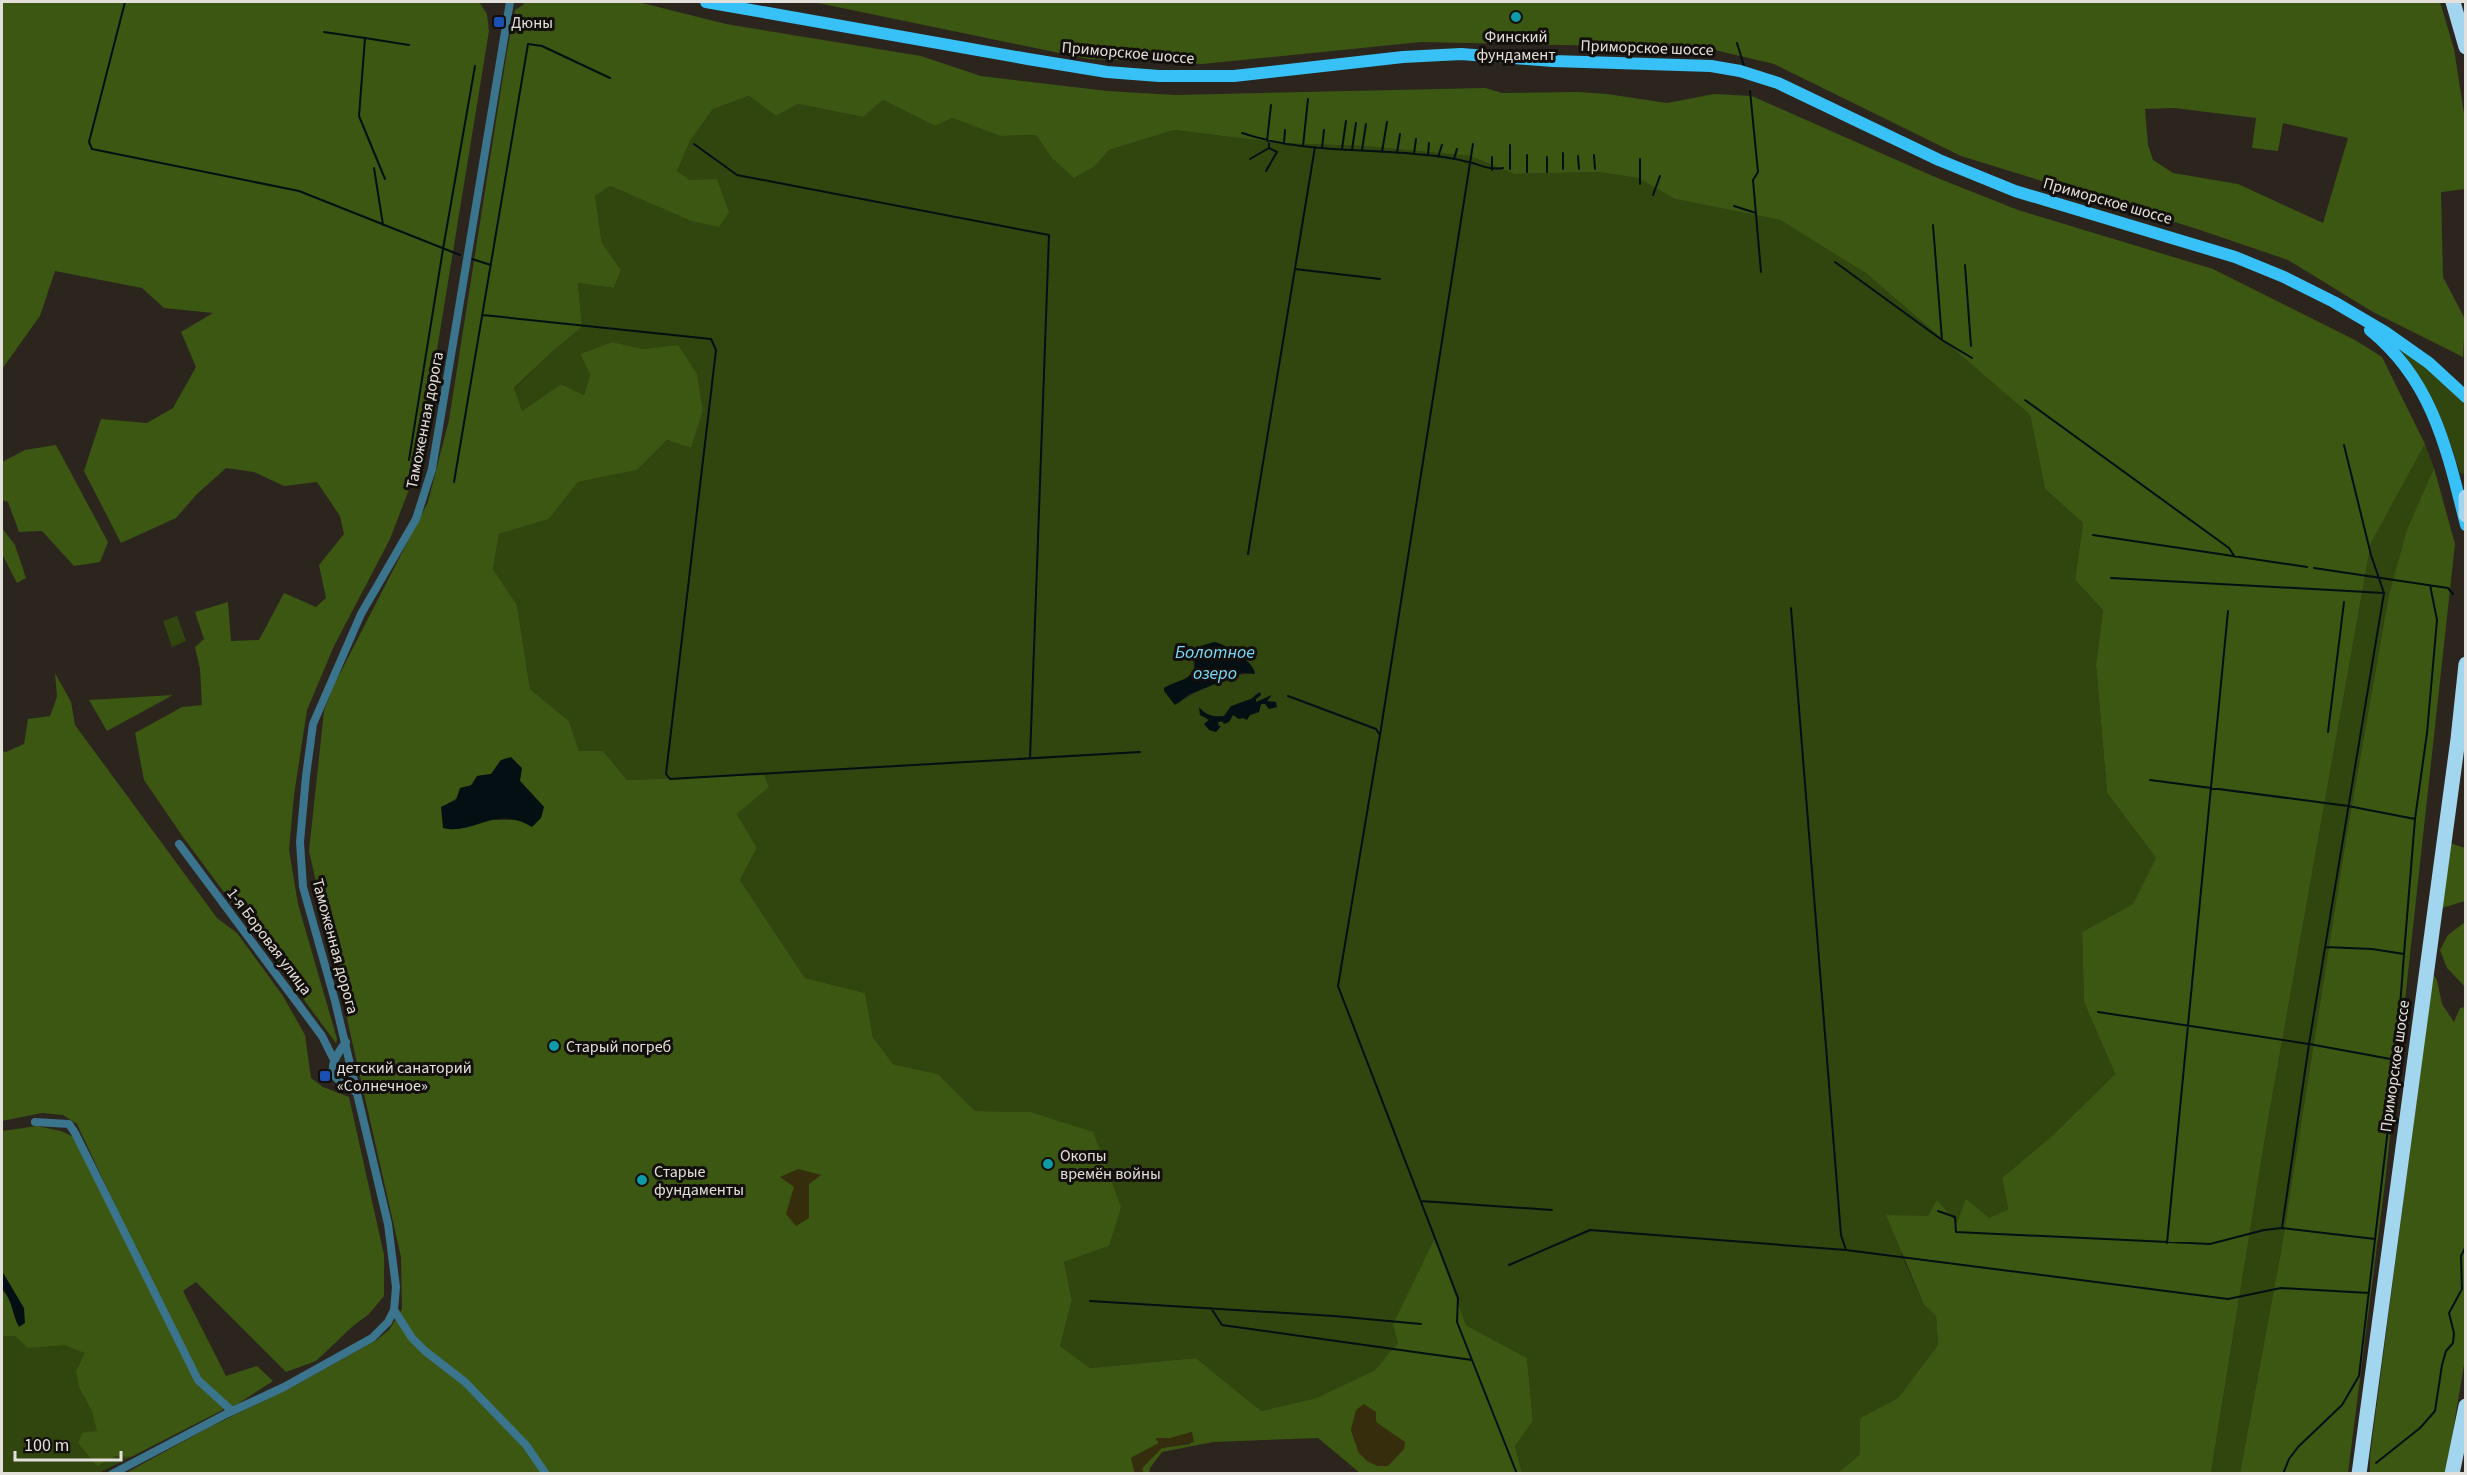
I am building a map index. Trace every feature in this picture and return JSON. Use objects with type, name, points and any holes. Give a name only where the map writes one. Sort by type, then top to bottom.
[{"type":"highway","points":[[2453,2],[2466,47]]},
{"type":"highway","points":[[2466,497],[2466,515]]},
{"type":"highway","name":"Приморское шоссе","points":[[2359,1473],[2462,745],[2466,664]]},
{"type":"highway","points":[[2452,1473],[2466,1406]]},
{"type":"main road","name":"Приморское шоссе","points":[[706,2],[1028,60],[1107,72],[1159,76],[1234,76],[1450,54],[1725,68],[1778,83],[1929,156],[2015,191],[2244,260],[2334,302],[2385,332],[2429,363],[2466,397]]},
{"type":"main road","name":"Приморское шоссе","points":[[2334,302],[2388,345],[2404,362],[2419,385],[2438,426],[2466,525]]},
{"type":"street","name":"Таможенная дорога","points":[[394,1310],[396,1287],[388,1224],[346,1042],[303,887],[300,861],[302,815],[311,734],[331,681],[361,614],[416,519],[432,469],[510,2]]},
{"type":"street","name":"1-я Боровая улица","points":[[179,844],[322,1036],[333,1058],[334,1075],[340,1083],[356,1092]]},
{"type":"street","points":[[333,1058],[346,1042]]},
{"type":"street","points":[[35,1122],[69,1124],[198,1380],[232,1411]]},
{"type":"street","points":[[112,1473],[284,1387],[372,1338],[388,1322],[394,1310]]},
{"type":"street","points":[[394,1310],[412,1338],[465,1382],[526,1445],[546,1473]]},
{"type":"green space","points":[[2,2],[479,2],[487,14],[489,31],[418,466],[390,539],[334,646],[307,710],[294,795],[289,850],[298,904],[337,1039],[336,1043],[183,837],[144,780],[135,733],[182,707],[202,705],[200,669],[195,647],[204,639],[195,612],[228,602],[231,641],[259,640],[284,593],[316,607],[326,598],[319,565],[344,534],[340,516],[317,482],[284,486],[254,472],[226,468],[196,495],[176,518],[121,543],[84,471],[101,419],[147,423],[173,408],[196,367],[181,332],[213,313],[164,308],[142,288],[55,271],[40,316],[2,369]]},
{"type":"green space","points":[[524,2],[638,2],[726,24],[921,56],[981,76],[1107,91],[1175,95],[1485,88],[1502,93],[1607,94],[1667,103],[1714,94],[1752,96],[1935,177],[2018,210],[2213,269],[2355,340],[2382,357],[2425,444],[2371,543],[2267,1126],[2211,1473],[1838,1473],[1860,1454],[1860,1418],[1898,1398],[1938,1345],[1936,1316],[1924,1305],[1886,1215],[1928,1216],[1937,1200],[1957,1223],[1966,1199],[1989,1218],[2008,1209],[2002,1178],[2052,1136],[2115,1074],[2084,1002],[2082,932],[2133,904],[2156,858],[2107,793],[2096,664],[2103,610],[2075,580],[2083,523],[2045,489],[2030,415],[1867,274],[1780,220],[1675,199],[1638,178],[1598,172],[1514,174],[1470,156],[1364,146],[1280,143],[1174,130],[1109,150],[1095,166],[1074,178],[1051,157],[1036,135],[1000,136],[952,118],[935,126],[883,100],[863,117],[798,104],[776,116],[749,96],[713,109],[690,141],[677,171],[690,180],[717,179],[729,212],[719,227],[691,221],[610,186],[595,196],[602,243],[621,270],[614,288],[578,283],[582,327],[514,388],[522,411],[561,384],[584,395],[590,375],[580,354],[612,342],[644,349],[678,345],[697,374],[703,411],[691,448],[667,440],[637,470],[578,482],[549,519],[499,534],[493,569],[517,605],[530,689],[569,721],[579,751],[603,751],[627,780],[764,775],[769,787],[737,814],[757,848],[740,880],[805,978],[865,993],[873,1037],[893,1064],[938,1074],[975,1111],[1030,1112],[1093,1132],[1121,1207],[1109,1246],[1064,1262],[1072,1300],[1060,1346],[1090,1368],[1196,1358],[1261,1411],[1316,1398],[1375,1370],[1398,1343],[1393,1324],[1435,1238],[1466,1325],[1527,1358],[1533,1421],[1515,1446],[1522,1473],[1360,1473],[1318,1438],[1213,1442],[1162,1452],[1149,1473],[1143,1473],[1142,1468],[1161,1448],[1190,1444],[1192,1432],[1171,1438],[1156,1439],[1159,1443],[1131,1458],[1135,1474],[124,1474],[208,1428],[294,1386],[375,1341],[389,1330],[402,1309],[401,1257],[309,851],[324,711],[334,685],[428,502],[449,420],[507,51],[515,10]],"holes":[[[501,760],[544,807],[520,820],[487,820],[475,824],[441,807],[461,794],[477,776],[491,774]],[[1376,1422],[1387,1431],[1359,1453],[1351,1430]]]},
{"type":"green space","points":[[813,2],[2440,2],[2454,49],[2465,120],[2465,189],[2441,192],[2443,277],[2465,319],[2463,357],[2373,312],[2288,260],[2197,229],[1961,156],[1774,64],[1706,48],[1421,42],[1202,64],[1088,59]],"holes":[[[2174,108],[2256,118],[2252,148],[2278,151],[2283,123],[2348,138],[2323,223],[2238,184],[2173,173],[2153,160],[2148,145],[2145,109]]]},
{"type":"green space","points":[[749,96],[776,116],[798,104],[863,117],[883,100],[935,126],[952,118],[1000,136],[1036,135],[1051,157],[1095,166],[1109,150],[1174,130],[1280,143],[1364,146],[1470,156],[1514,174],[1598,172],[1638,178],[1675,199],[1780,220],[1867,274],[2030,415],[2045,489],[2083,523],[2075,580],[2103,610],[2096,664],[2107,793],[2156,858],[2133,904],[2082,932],[2084,1002],[2115,1074],[2052,1136],[2002,1178],[2008,1209],[1989,1218],[1958,1223],[1929,1216],[1901,1254],[1924,1305],[1936,1316],[1938,1345],[1898,1398],[1860,1418],[1860,1454],[1838,1473],[1522,1473],[1515,1446],[1533,1421],[1527,1358],[1466,1325],[1435,1239],[1399,1343],[1375,1370],[1316,1398],[1261,1411],[1196,1358],[1090,1368],[1060,1346],[1072,1300],[1064,1262],[1109,1246],[1030,1112],[975,1111],[938,1074],[893,1064],[873,1037],[865,993],[805,978],[740,880],[757,848],[737,814],[768,787],[764,775],[627,780],[603,751],[579,751],[569,721],[530,689],[517,605],[493,569],[499,534],[549,519],[578,482],[637,470],[667,440],[691,448],[703,411],[697,374],[677,346],[644,349],[612,342],[580,354],[590,375],[584,395],[561,384],[522,411],[514,389],[554,350],[582,327],[578,283],[614,288],[621,270],[602,243],[595,196],[610,186],[691,221],[690,180],[677,171],[690,141],[713,109]],"holes":[[[1215,642],[1245,660],[1252,673],[1214,684],[1179,703],[1171,686],[1187,678],[1194,669],[1192,651],[1197,647]],[[1257,693],[1261,693],[1256,702],[1270,695],[1267,701],[1277,707],[1263,703],[1259,712],[1239,719],[1233,715],[1229,722],[1218,722],[1220,726],[1216,732],[1204,724],[1209,720],[1203,712],[1216,718],[1224,716],[1232,706],[1251,699]]]},
{"type":"green space","points":[[2399,348],[2420,362],[2465,404],[2465,474],[2460,473],[2442,422],[2428,393]]},
{"type":"green space","points":[[2425,444],[2434,468],[2408,530],[2389,594],[2346,839],[2281,1251],[2240,1473],[2211,1474],[2267,1126],[2371,543]]},
{"type":"green space","points":[[56,445],[108,542],[100,562],[74,566],[42,531],[19,532],[8,502],[2,500],[2,462],[25,450]]},
{"type":"green space","points":[[2434,468],[2455,544],[2385,1183],[2348,1473],[2240,1473],[2281,1251],[2346,839],[2389,594],[2407,530]]},
{"type":"green space","points":[[2,528],[15,545],[26,578],[17,583],[2,554]]},
{"type":"green space","points":[[177,616],[186,641],[172,647],[163,621]]},
{"type":"green space","points":[[55,673],[71,702],[75,725],[217,918],[237,933],[283,996],[305,1035],[311,1078],[323,1087],[349,1097],[384,1255],[384,1296],[369,1314],[316,1361],[286,1372],[196,1282],[183,1291],[226,1376],[257,1366],[273,1381],[233,1407],[201,1379],[77,1124],[63,1115],[42,1113],[2,1121],[2,751],[6,752],[24,744],[28,719],[50,716],[57,697]]},
{"type":"green space","points":[[173,695],[107,731],[89,700]]},
{"type":"green space","points":[[2450,843],[2465,848],[2465,901],[2442,908]]},
{"type":"green space","points":[[2465,922],[2465,987],[2447,968],[2440,950],[2448,935]]},
{"type":"green space","points":[[2433,974],[2437,980],[2442,1004],[2454,1022],[2460,1008],[2465,1007],[2465,1359],[2446,1473],[2370,1474],[2370,1456]]},
{"type":"green space","points":[[37,1126],[61,1131],[74,1137],[194,1380],[224,1409],[131,1457],[116,1456],[97,1466],[78,1443],[82,1433],[97,1431],[92,1411],[79,1387],[76,1371],[85,1353],[64,1345],[28,1348],[15,1336],[2,1336],[2,1131]]},
{"type":"green space","points":[[2,1293],[193,1382],[223,1410],[99,1473],[2,1473]]},
{"type":"sand","points":[[798,1169],[821,1175],[809,1184],[809,1218],[796,1226],[786,1214],[794,1187],[780,1177]]},
{"type":"sand","points":[[1364,1404],[1376,1412],[1376,1422],[1405,1442],[1404,1449],[1388,1466],[1377,1466],[1367,1461],[1359,1453],[1351,1429],[1356,1410]]},
{"type":"sand","points":[[1192,1432],[1194,1442],[1162,1448],[1142,1468],[1143,1473],[1135,1473],[1131,1458],[1159,1443],[1156,1438],[1171,1438]]},
{"type":"water","name":"Болотное озеро","points":[[1215,642],[1226,646],[1245,659],[1255,674],[1242,673],[1190,694],[1175,705],[1164,688],[1183,680],[1192,673],[1195,661],[1192,651],[1197,647]]},
{"type":"water","name":"Болотное озеро","points":[[1260,692],[1261,695],[1256,702],[1272,695],[1267,701],[1276,702],[1277,707],[1269,709],[1265,704],[1261,704],[1259,712],[1250,715],[1247,720],[1233,715],[1229,722],[1224,724],[1222,721],[1218,722],[1218,726],[1221,726],[1216,732],[1209,730],[1204,724],[1209,720],[1200,715],[1199,707],[1210,715],[1224,716],[1231,706],[1251,699]]},
{"type":"water","points":[[511,757],[522,768],[520,781],[544,807],[541,818],[532,827],[519,821],[495,819],[465,828],[443,828],[441,807],[456,800],[460,788],[472,785],[477,776],[491,774],[501,760]]},
{"type":"water","points":[[2,1271],[24,1308],[25,1323],[19,1327],[8,1298],[2,1289]]},
{"type":"waterway","points":[[125,2],[89,142],[92,149],[299,191],[460,255]]},
{"type":"waterway","points":[[324,32],[365,38],[359,116],[385,179]]},
{"type":"waterway","points":[[365,38],[409,45]]},
{"type":"waterway","points":[[1737,43],[1744,66]]},
{"type":"waterway","points":[[454,482],[528,44],[542,46],[610,78]]},
{"type":"waterway","points":[[409,460],[475,66]]},
{"type":"waterway","points":[[1750,91],[1758,172],[1753,180],[1761,272]]},
{"type":"waterway","points":[[1303,146],[1308,99]]},
{"type":"waterway","points":[[1267,141],[1271,105]]},
{"type":"waterway","points":[[1342,149],[1346,121]]},
{"type":"waterway","points":[[1382,152],[1387,122]]},
{"type":"waterway","points":[[1352,150],[1356,123]]},
{"type":"waterway","points":[[1362,150],[1366,124]]},
{"type":"waterway","points":[[1284,143],[1285,130]]},
{"type":"waterway","points":[[1322,148],[1324,130]]},
{"type":"waterway","points":[[1242,133],[1287,144],[1432,155],[1490,168],[1503,168]]},
{"type":"waterway","points":[[1397,153],[1400,134]]},
{"type":"waterway","points":[[1414,154],[1416,139]]},
{"type":"waterway","points":[[1250,159],[1269,148],[1269,143]]},
{"type":"waterway","points":[[1428,155],[1429,143]]},
{"type":"waterway","points":[[694,144],[737,175],[1049,235],[1030,759]]},
{"type":"waterway","points":[[1380,735],[1473,144]]},
{"type":"waterway","points":[[1438,157],[1442,145]]},
{"type":"waterway","points":[[1510,145],[1510,169]]},
{"type":"waterway","points":[[1248,554],[1315,147]]},
{"type":"waterway","points":[[1266,171],[1277,152],[1269,148]]},
{"type":"waterway","points":[[1454,159],[1457,149]]},
{"type":"waterway","points":[[1563,153],[1563,169]]},
{"type":"waterway","points":[[1527,155],[1527,172]]},
{"type":"waterway","points":[[1594,155],[1595,169]]},
{"type":"waterway","points":[[1578,156],[1579,169]]},
{"type":"waterway","points":[[1492,157],[1492,170]]},
{"type":"waterway","points":[[1547,157],[1547,172]]},
{"type":"waterway","points":[[1640,159],[1640,184]]},
{"type":"waterway","points":[[374,168],[383,225]]},
{"type":"waterway","points":[[1653,195],[1660,176]]},
{"type":"waterway","points":[[1734,206],[1756,213]]},
{"type":"waterway","points":[[1933,225],[1942,340]]},
{"type":"waterway","points":[[472,259],[491,265]]},
{"type":"waterway","points":[[1835,262],[1942,340],[1972,358]]},
{"type":"waterway","points":[[1965,265],[1971,346]]},
{"type":"waterway","points":[[1295,269],[1380,279]]},
{"type":"waterway","points":[[483,315],[711,339],[716,350],[666,774],[670,779],[1140,752]]},
{"type":"waterway","points":[[2025,400],[2229,548],[2235,557]]},
{"type":"waterway","points":[[2282,1228],[2309,1044],[2384,593],[2371,555],[2344,445]]},
{"type":"waterway","points":[[2093,535],[2307,567]]},
{"type":"waterway","points":[[2314,568],[2448,588],[2453,594]]},
{"type":"waterway","points":[[2111,578],[2384,593]]},
{"type":"waterway","points":[[2325,947],[2372,949],[2404,954],[2415,819],[2427,733],[2437,620],[2430,585]]},
{"type":"waterway","points":[[2328,732],[2344,602]]},
{"type":"waterway","points":[[1791,608],[1841,1235],[1846,1250],[2228,1299],[2281,1288],[2369,1293]]},
{"type":"waterway","points":[[2167,1243],[2228,611]]},
{"type":"waterway","points":[[1288,696],[1376,729],[1380,735],[1338,986],[1458,1298],[1457,1322],[1517,1474]]},
{"type":"waterway","points":[[2150,780],[2348,806],[2415,819]]},
{"type":"waterway","points":[[2283,1474],[2289,1459],[2298,1447],[2342,1405],[2359,1376],[2396,1060],[2404,954]]},
{"type":"waterway","points":[[2098,1012],[2309,1044],[2396,1060]]},
{"type":"waterway","points":[[1421,1201],[1552,1210]]},
{"type":"waterway","points":[[1938,1211],[1955,1217],[1956,1232],[2210,1244],[2264,1230],[2282,1228],[2375,1239]]},
{"type":"waterway","points":[[1509,1265],[1590,1230],[1846,1250]]},
{"type":"waterway","points":[[2376,1463],[2420,1428],[2435,1411],[2442,1365],[2446,1351],[2453,1343],[2454,1333],[2449,1313],[2462,1289],[2461,1256],[2466,1246]]},
{"type":"waterway","points":[[1090,1301],[1334,1316],[1421,1324]]},
{"type":"waterway","points":[[1211,1308],[1222,1325],[1472,1360]]},
{"type":"place","name":"Финский фундамент","points":[[1516,17]]},
{"type":"place","name":"Дюны","points":[[499,22]]},
{"type":"place","name":"Старый погреб","points":[[554,1046]]},
{"type":"place","name":"детский санаторий «Солнечное»","points":[[325,1076]]},
{"type":"place","name":"Окопы времён войны","points":[[1048,1164]]},
{"type":"place","name":"Старые фундаменты","points":[[642,1180]]}]
